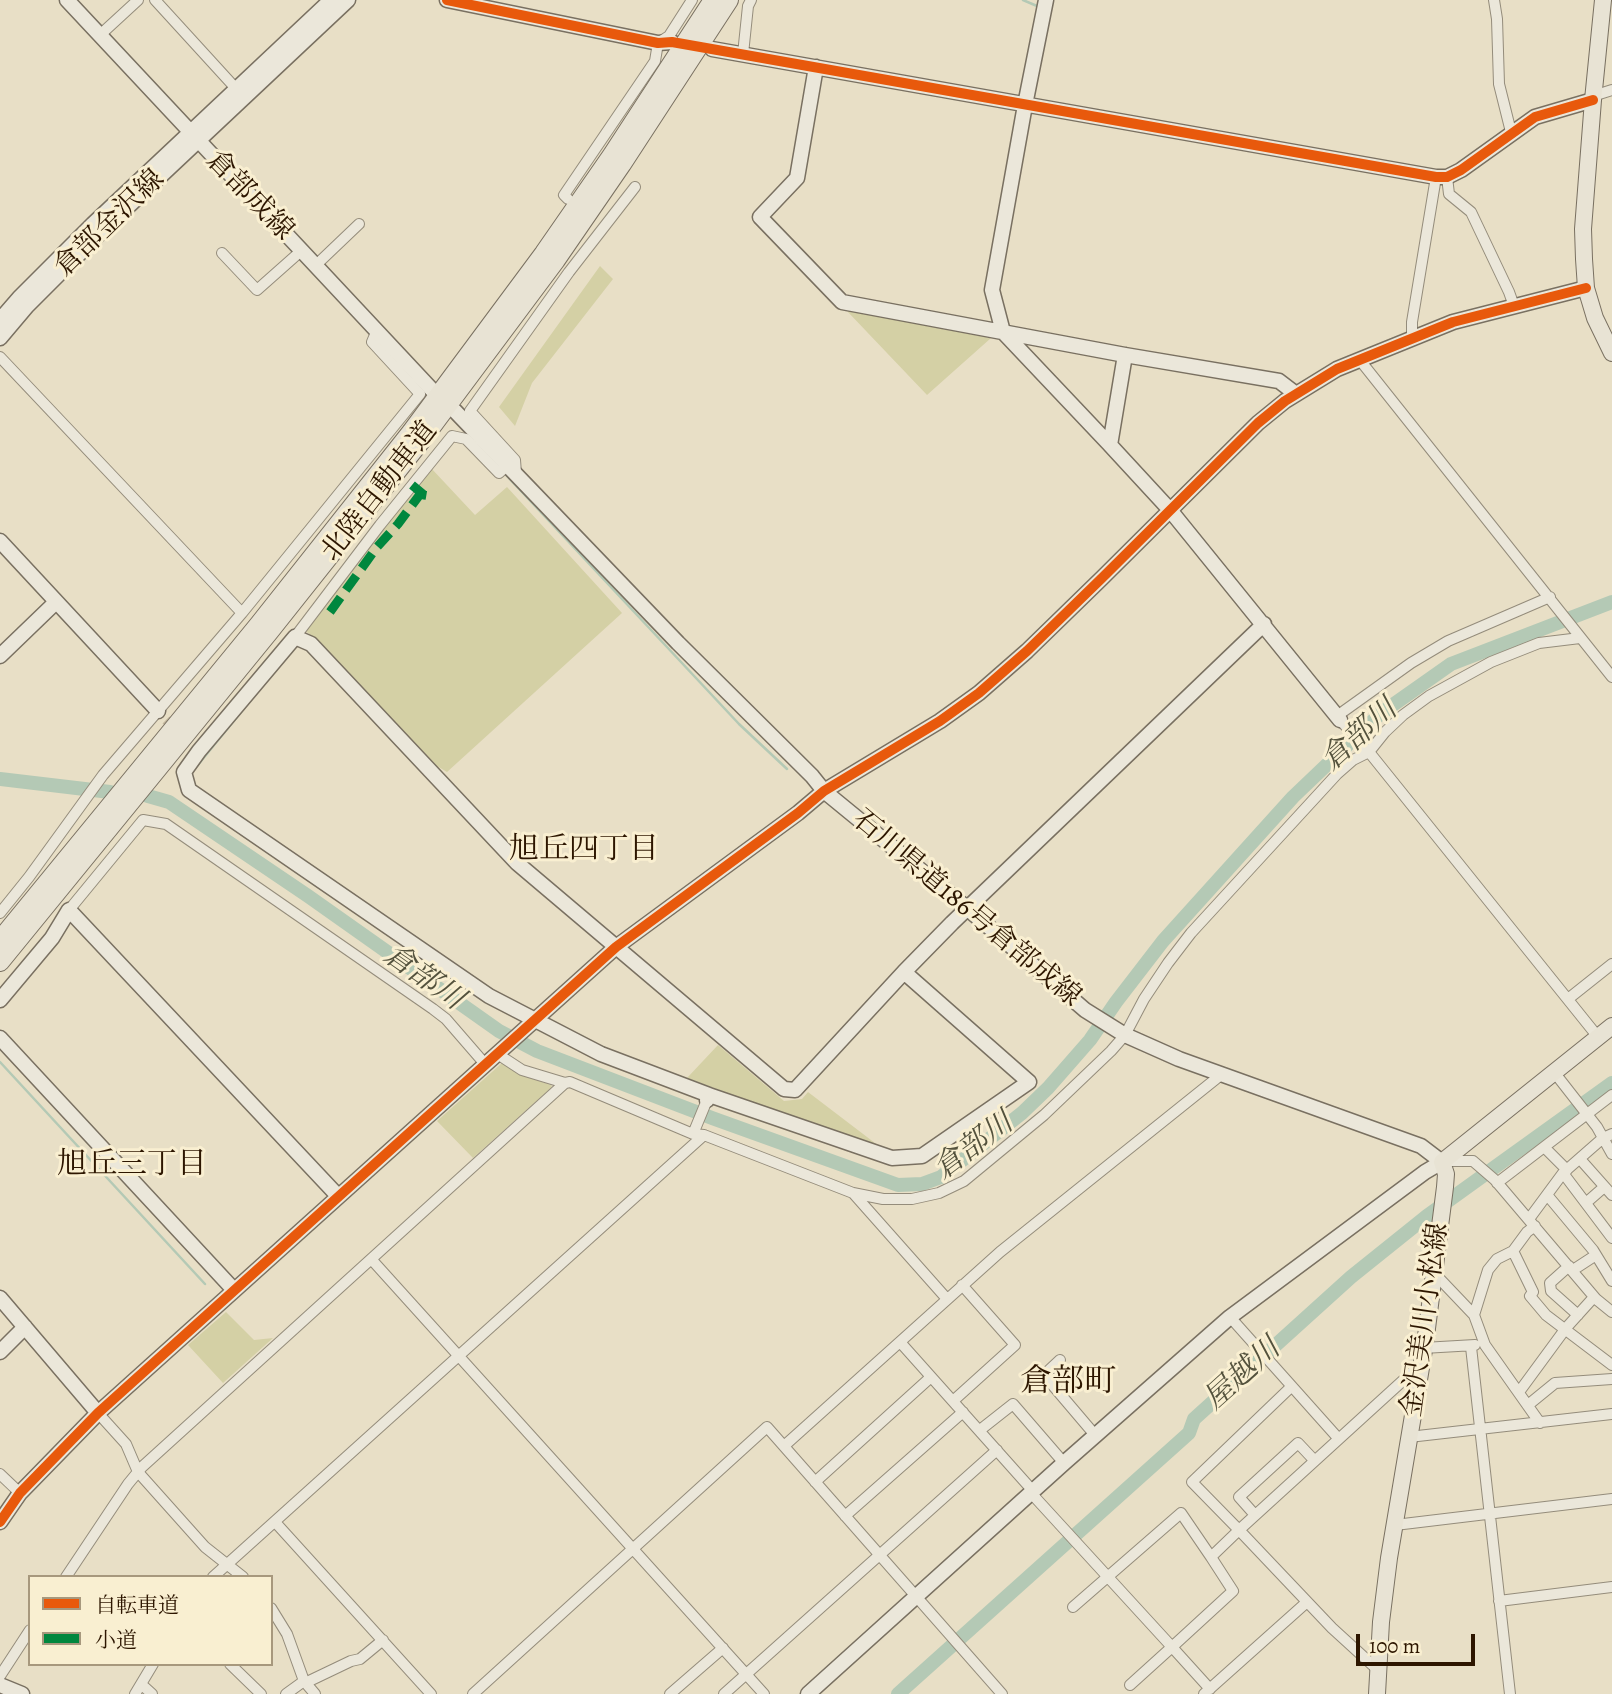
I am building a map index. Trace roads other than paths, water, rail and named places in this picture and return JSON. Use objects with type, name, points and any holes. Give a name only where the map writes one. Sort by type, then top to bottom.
[{"type":"highway","name":"北陸自動車道","points":[[0,940],[259,624],[411,432],[544,254],[713,0]]},
{"type":"highway","name":"北陸自動車道","points":[[7,972],[487,354],[622,164],[729,0]]},
{"type":"main road","points":[[1603,0],[1583,229],[1586,288],[1595,317],[1612,353]]},
{"type":"main road","points":[[1442,1162],[1612,1026]]},
{"type":"main road","name":"金沢美川小松線","points":[[1377,1694],[1381,1622],[1445,1186],[1446,1174],[1442,1162]]},
{"type":"street","name":"倉部成線","points":[[66,0],[433,391]]},
{"type":"street","points":[[100,35],[138,0]]},
{"type":"street","points":[[155,0],[239,93]]},
{"type":"street","name":"倉部金沢線","points":[[0,320],[19,298],[239,93],[331,0]]},
{"type":"street","name":"倉部金沢線","points":[[239,93],[348,0]]},
{"type":"street","points":[[447,0],[665,43]]},
{"type":"street","points":[[568,198],[564,195],[655,61],[692,0]]},
{"type":"street","points":[[743,54],[751,0]]},
{"type":"street","points":[[1046,0],[1024,105],[992,290],[1003,332],[1170,510],[1598,1037]]},
{"type":"street","points":[[1493,0],[1497,19],[1499,84],[1511,132]]},
{"type":"street","points":[[712,49],[1441,177],[1461,170],[1535,117],[1612,90]]},
{"type":"street","points":[[816,67],[797,178],[760,217],[842,302],[1279,381],[1296,394]]},
{"type":"street","name":"倉部金沢線","points":[[0,338],[36,297],[193,137]]},
{"type":"street","points":[[1441,177],[1449,194],[1471,212],[1514,306]]},
{"type":"street","points":[[1412,337],[1412,323],[1441,177]]},
{"type":"street","points":[[635,187],[603,222],[470,411],[515,460],[512,469],[499,473],[466,439],[452,436],[295,637],[192,761],[184,772],[189,790],[489,996],[601,1054],[708,1098],[892,1158],[922,1156],[1029,1082],[904,972]]},
{"type":"street","points":[[315,266],[359,224]]},
{"type":"street","points":[[222,253],[257,290],[301,251]]},
{"type":"street","points":[[0,1522],[20,1493],[99,1413],[616,947],[824,791],[940,722],[979,693],[1027,651],[1258,423],[1296,394],[1337,369],[1412,337],[1453,321],[1586,288]]},
{"type":"street","points":[[0,913],[103,775],[162,716],[242,614],[313,534],[420,394],[372,342],[377,330]]},
{"type":"street","points":[[1110,445],[1125,355]]},
{"type":"street","points":[[0,357],[242,614]]},
{"type":"street","points":[[1359,359],[1612,677]]},
{"type":"street","name":"石川県道186号倉部成線","points":[[455,411],[824,791],[968,909],[1085,1010],[1123,1034],[1179,1059],[1421,1146],[1442,1162]]},
{"type":"street","points":[[0,541],[162,716]]},
{"type":"street","points":[[341,555],[352,562]]},
{"type":"street","points":[[1338,718],[1411,663],[1439,646],[1552,601]]},
{"type":"street","points":[[0,656],[56,602]]},
{"type":"street","points":[[295,637],[310,644],[517,863],[784,1089],[795,1090],[904,972],[1264,624]]},
{"type":"street","points":[[500,1051],[522,1070],[565,1083],[570,1082],[853,1193],[883,1199],[912,1199],[939,1193],[964,1181],[1044,1115],[1123,1034],[1150,990],[1191,933],[1337,775],[1403,715],[1466,674],[1539,643],[1579,636]]},
{"type":"street","points":[[0,1000],[7,972],[52,938],[69,910],[143,820],[166,824],[433,1009],[446,1019],[485,1064]]},
{"type":"street","points":[[69,910],[338,1196]]},
{"type":"street","points":[[1568,999],[1612,964]]},
{"type":"street","points":[[0,1038],[234,1290]]},
{"type":"street","points":[[1554,1072],[1585,1113],[1608,1136],[1612,1154]]},
{"type":"street","points":[[783,1446],[962,1285],[1222,1074]]},
{"type":"street","points":[[67,1575],[138,1472],[565,1083]]},
{"type":"street","points":[[1496,1181],[1612,1095]]},
{"type":"street","points":[[215,1575],[459,1355],[697,1132],[708,1098]]},
{"type":"street","points":[[1474,1315],[1488,1270],[1497,1259],[1513,1251],[1565,1172],[1608,1136]]},
{"type":"street","points":[[1544,1147],[1612,1238]]},
{"type":"street","points":[[1580,1159],[1612,1195]]},
{"type":"street","points":[[808,1694],[1230,1317],[1442,1162],[1473,1161],[1496,1181],[1594,1297],[1612,1312]]},
{"type":"street","points":[[1587,1202],[1603,1188]]},
{"type":"street","points":[[853,1193],[947,1299]]},
{"type":"street","points":[[1548,1196],[1596,1255],[1612,1281]]},
{"type":"street","points":[[1513,1251],[1533,1292],[1530,1296],[1546,1315],[1612,1365]]},
{"type":"street","points":[[1578,1315],[1551,1291],[1550,1283],[1596,1255]]},
{"type":"street","points":[[372,1260],[764,1694]]},
{"type":"street","points":[[1433,1273],[1474,1315],[1483,1341],[1540,1423]]},
{"type":"street","points":[[953,1401],[1015,1345],[962,1285]]},
{"type":"street","points":[[1519,1392],[1566,1328],[1594,1297]]},
{"type":"street","points":[[0,1298],[126,1444],[138,1472],[205,1547],[240,1575]]},
{"type":"street","points":[[1230,1317],[1338,1438]]},
{"type":"street","points":[[0,1352],[25,1327]]},
{"type":"street","points":[[1423,1348],[1471,1347],[1483,1341]]},
{"type":"street","points":[[900,1342],[1172,1647],[1207,1691],[1307,1602]]},
{"type":"street","points":[[1471,1347],[1510,1694]]},
{"type":"street","points":[[1060,1360],[1044,1375],[1095,1435]]},
{"type":"street","points":[[1210,1557],[1420,1365]]},
{"type":"street","points":[[815,1482],[931,1377]]},
{"type":"street","points":[[1528,1405],[1555,1383],[1612,1379]]},
{"type":"street","points":[[1291,1387],[1192,1482],[1307,1602],[1378,1670]]},
{"type":"street","points":[[980,1430],[1013,1404],[1064,1463]]},
{"type":"street","points":[[845,1516],[963,1412]]},
{"type":"street","points":[[1409,1437],[1612,1414]]},
{"type":"street","points":[[473,1694],[767,1427],[1002,1694]]},
{"type":"street","points":[[1255,1515],[1239,1497],[1298,1443],[1314,1460]]},
{"type":"street","points":[[724,1694],[997,1450]]},
{"type":"street","points":[[0,1474],[20,1493]]},
{"type":"street","points":[[1395,1525],[1612,1499]]},
{"type":"street","points":[[1073,1607],[1181,1513],[1233,1591],[1130,1685]]},
{"type":"street","points":[[275,1522],[431,1694]]},
{"type":"street","points":[[1499,1601],[1612,1587]]},
{"type":"street","points":[[273,1611],[287,1634],[304,1682],[315,1694]]},
{"type":"street","points":[[0,1676],[28,1633]]},
{"type":"street","points":[[286,1694],[304,1682],[360,1659],[383,1640]]},
{"type":"street","points":[[670,1694],[723,1648]]},
{"type":"street","points":[[135,1694],[152,1666]]},
{"type":"street","points":[[232,1666],[261,1694]]},
{"type":"street","points":[[141,1684],[152,1694]]},
{"type":"street","points":[[0,1685],[20,1694]]},
{"type":"waterway","points":[[1023,0],[1037,6]]},
{"type":"waterway","points":[[507,476],[739,724],[787,769]]},
{"type":"waterway","name":"倉部川","points":[[148,796],[169,802],[499,1031],[537,1051],[898,1185],[922,1184],[941,1177],[1022,1113],[1048,1088],[1090,1040],[1163,941],[1293,797],[1380,714],[1451,664],[1612,602]]},
{"type":"waterway","points":[[197,766],[250,701]]},
{"type":"waterway","name":"倉部川","points":[[0,779],[110,792]]},
{"type":"waterway","points":[[0,1062],[205,1284]]},
{"type":"waterway","name":"屋越川","points":[[898,1694],[1189,1433],[1194,1419],[1351,1277],[1427,1216],[1612,1083]]},
{"type":"tunnel","points":[[166,720],[190,743]]},
{"type":"district","name":"旭丘四丁目","points":[[584,851]]},
{"type":"district","name":"旭丘三丁目","points":[[132,1166]]},
{"type":"district","name":"倉部町","points":[[1068,1383]]}]
